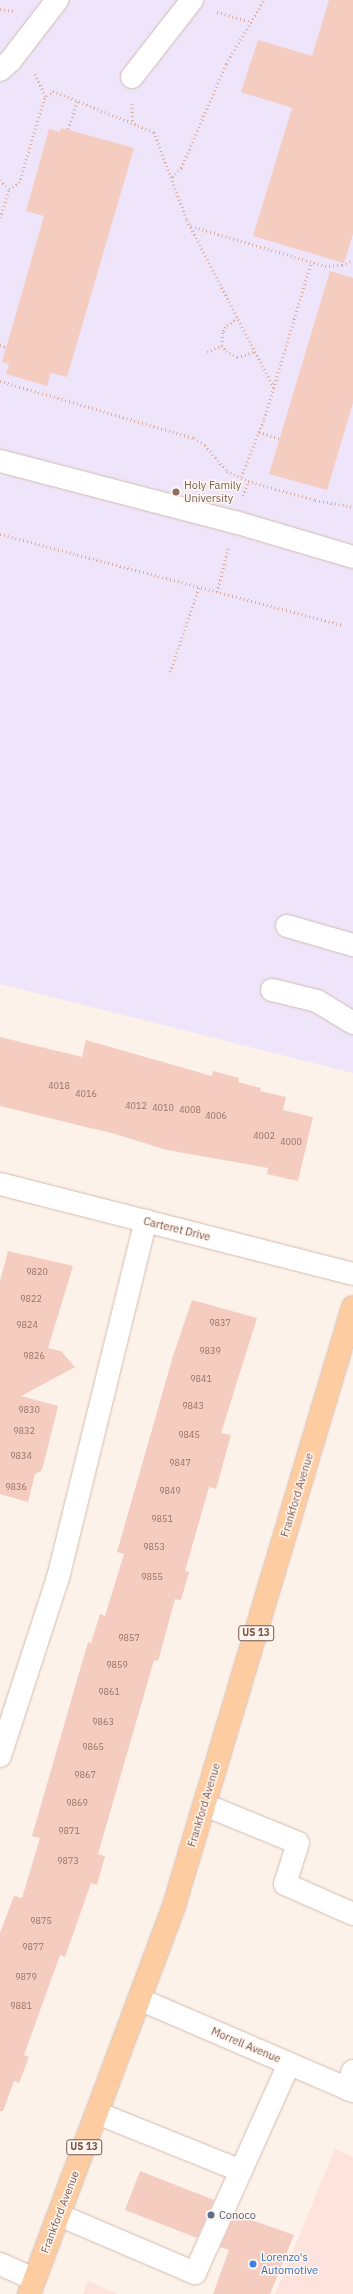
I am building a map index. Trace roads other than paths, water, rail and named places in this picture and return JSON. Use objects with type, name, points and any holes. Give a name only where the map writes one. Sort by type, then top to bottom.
[{"type":"main road","name":"Frankford Avenue","points":[[31,2286],[174,1906],[353,1307]]},
{"type":"street","points":[[0,70],[11,60],[57,0]]},
{"type":"street","points":[[132,77],[201,5]]},
{"type":"street","points":[[0,461],[235,522],[353,557]]},
{"type":"street","points":[[287,926],[353,945]]},
{"type":"street","points":[[272,990],[316,1001],[353,1023]]},
{"type":"street","name":"Carteret Drive","points":[[0,1184],[353,1274]]},
{"type":"street","points":[[0,1756],[58,1578],[146,1221]]},
{"type":"street","points":[[205,1804],[298,1843],[285,1884],[353,1914]]},
{"type":"street","name":"Morrell Avenue","points":[[139,1999],[289,2064],[351,2084]]},
{"type":"street","points":[[59,2215],[195,2273],[289,2064]]},
{"type":"street","points":[[97,2113],[241,2171]]},
{"type":"street","points":[[0,2264],[31,2286]]},
{"type":"place","name":"Holy Family University","points":[[176,492]]},
{"type":"place","name":"Conoco","points":[[211,2215]]},
{"type":"place","name":"Lorenzo's Automotive","points":[[253,2264]]}]
